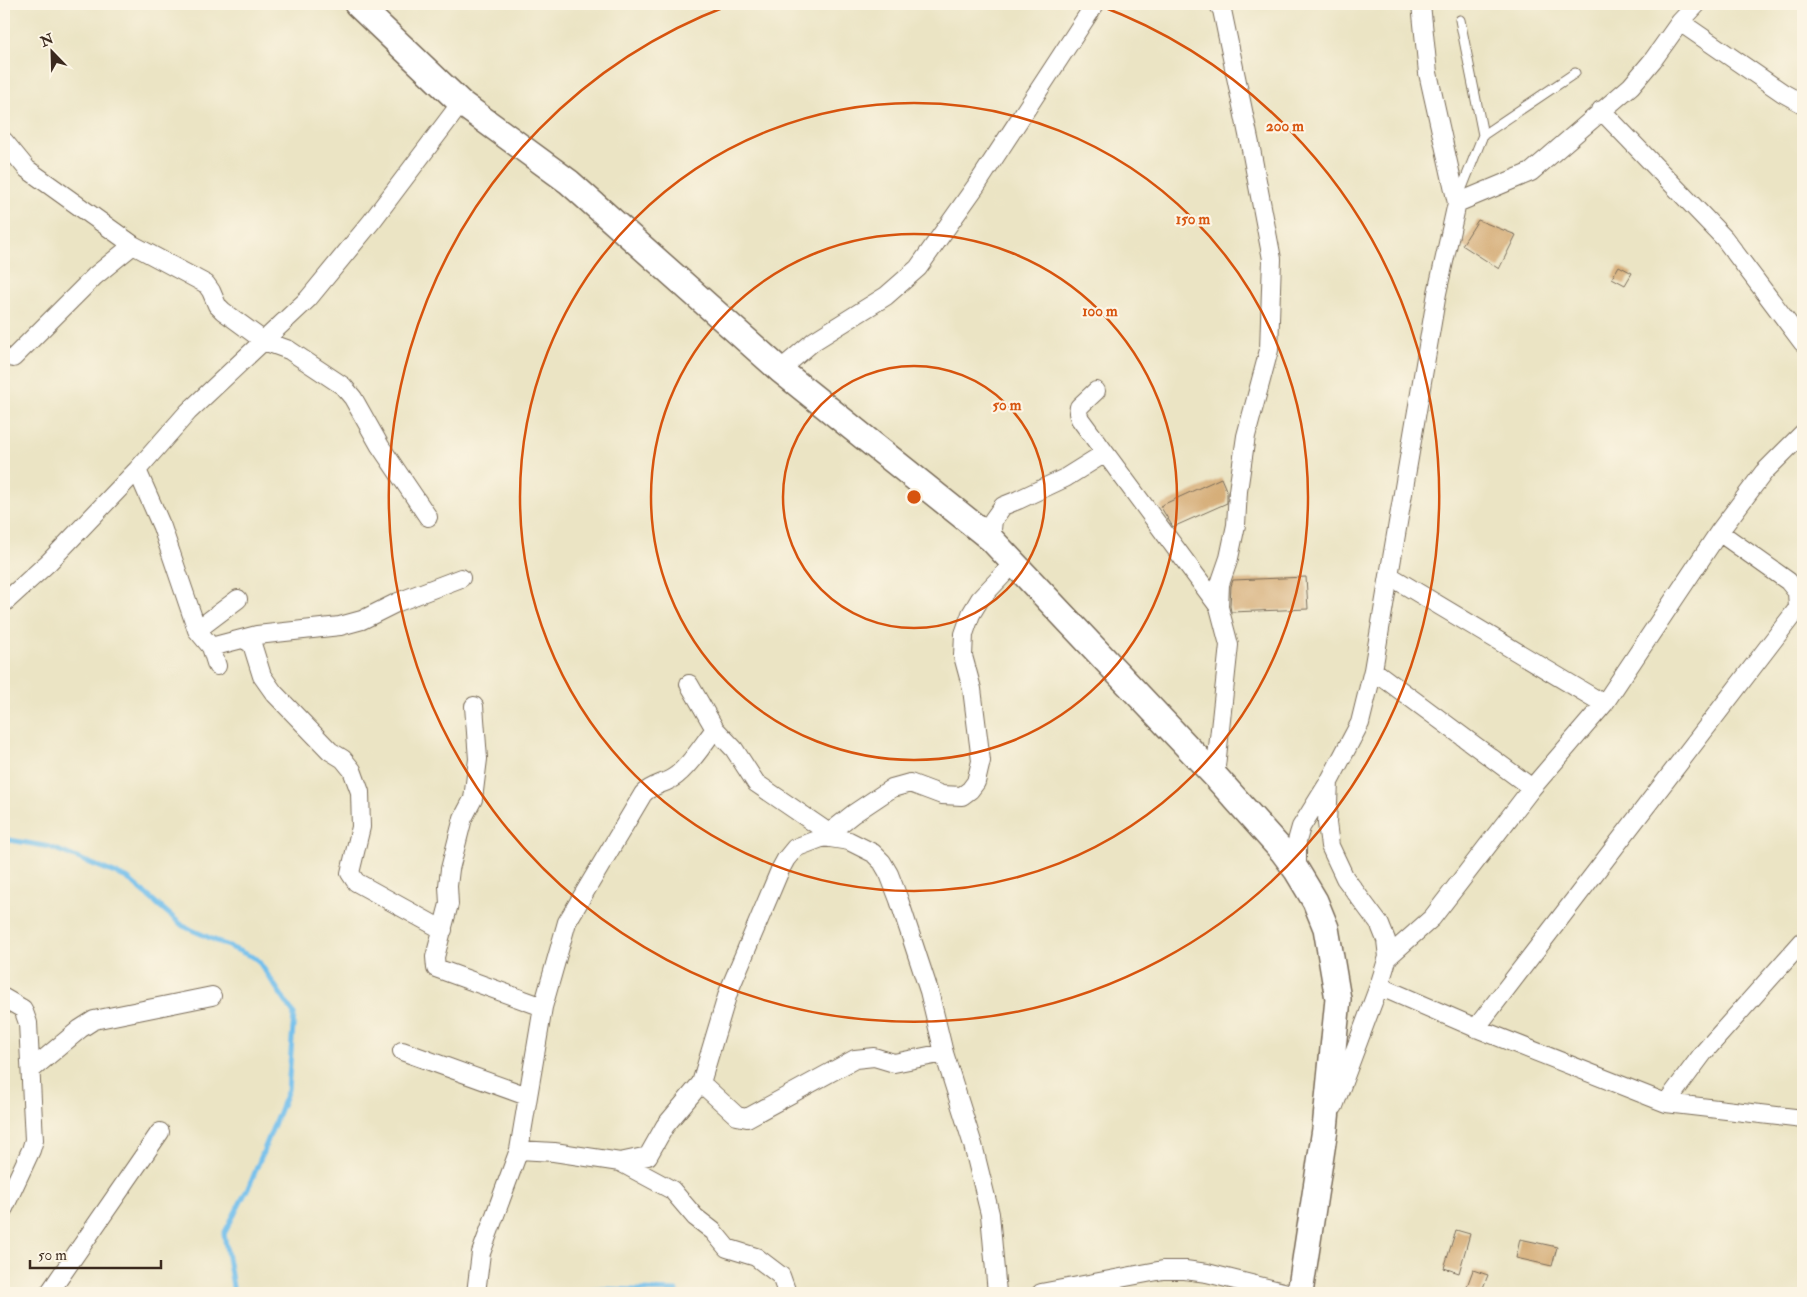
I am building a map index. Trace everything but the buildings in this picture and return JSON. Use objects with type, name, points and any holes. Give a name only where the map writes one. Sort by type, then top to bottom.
[{"type":"street","points":[[357,4],[461,103],[568,182],[780,370],[991,539],[1215,776],[1283,852],[1297,871],[1316,901],[1326,928],[1338,999],[1325,1130],[1300,1293]]},
{"type":"street","points":[[780,370],[814,341],[886,296],[918,268],[976,186],[1095,4]]},
{"type":"street","points":[[1215,776],[1229,645],[1219,607],[1220,584],[1229,558],[1236,526],[1238,491],[1246,436],[1269,350],[1272,259],[1222,10],[1218,4]]},
{"type":"street","points":[[1297,871],[1297,841],[1301,827],[1329,782],[1360,723],[1373,670],[1437,293],[1456,203],[1428,73],[1421,4]]},
{"type":"street","points":[[1456,203],[1531,172],[1631,86],[1653,60],[1680,22],[1698,4]]},
{"type":"street","points":[[1680,22],[1783,93],[1803,104]]},
{"type":"street","points":[[4,604],[49,562],[137,470],[188,412],[308,299],[372,221],[461,103]]},
{"type":"street","points":[[1601,110],[1724,238],[1803,343]]},
{"type":"street","points":[[4,141],[27,169],[133,245],[206,284],[217,305],[223,311],[264,341],[289,350],[343,386],[353,398],[380,446],[428,517]]},
{"type":"street","points":[[13,358],[95,276],[133,245]]},
{"type":"street","points":[[1096,391],[1079,407],[1078,414],[1080,419],[1219,607]]},
{"type":"street","points":[[1388,958],[1432,918],[1532,788],[1604,704],[1718,532],[1764,472],[1803,433]]},
{"type":"street","points":[[991,539],[993,520],[1003,506],[1065,478],[1105,453]]},
{"type":"street","points":[[137,470],[162,527],[197,630],[211,647],[217,666]]},
{"type":"street","points":[[1476,1028],[1798,608],[1797,592],[1788,581],[1718,532]]},
{"type":"street","points":[[620,1162],[648,1156],[665,1126],[701,1083],[728,993],[780,870],[786,858],[795,848],[827,835],[853,814],[892,788],[910,783],[942,795],[962,796],[976,782],[981,761],[972,689],[963,656],[964,634],[971,614],[980,599],[1014,563]]},
{"type":"street","points":[[1390,576],[1604,704]]},
{"type":"street","points":[[211,647],[257,635],[340,626],[362,620],[398,602],[461,578]]},
{"type":"street","points":[[197,630],[238,599]]},
{"type":"street","points":[[243,639],[252,644],[262,676],[274,692],[330,750],[343,758],[352,770],[360,792],[361,827],[350,873],[356,882],[443,930]]},
{"type":"street","points":[[1373,670],[1532,788]]},
{"type":"street","points":[[689,684],[715,729],[734,749],[756,784],[827,835],[849,841],[873,853],[882,862],[889,874],[929,991],[944,1053],[973,1145],[990,1214],[997,1293]]},
{"type":"street","points":[[474,706],[478,759],[474,798],[463,818],[450,869],[448,886],[449,904],[435,958],[436,968],[544,1007]]},
{"type":"street","points":[[476,1293],[482,1253],[518,1150],[544,1007],[567,922],[643,794],[647,789],[669,781],[679,774],[715,729]]},
{"type":"street","points":[[1325,1130],[1388,958],[1386,940],[1380,925],[1345,878],[1330,846],[1327,822],[1329,782]]},
{"type":"street","points":[[849,841],[853,814]]},
{"type":"street","points":[[1666,1103],[1704,1052],[1803,941]]},
{"type":"street","points":[[1379,986],[1476,1028],[1666,1103],[1803,1119]]},
{"type":"street","points":[[31,1070],[80,1029],[94,1020],[212,996]]},
{"type":"street","points":[[4,998],[23,1009],[26,1014],[34,1140],[4,1208]]},
{"type":"street","points":[[402,1051],[527,1096]]},
{"type":"street","points":[[701,1083],[737,1116],[747,1118],[855,1059],[874,1057],[894,1064],[944,1053]]},
{"type":"street","points":[[49,1293],[160,1132]]},
{"type":"street","points":[[518,1150],[554,1152],[620,1162],[672,1190],[727,1248],[756,1257],[781,1276],[787,1293]]},
{"type":"street","points":[[1041,1293],[1163,1270],[1185,1270],[1206,1273],[1287,1293]]},
{"type":"lane","points":[[1460,20],[1484,135]]},
{"type":"lane","points":[[1456,203],[1484,135],[1575,73]]},
{"type":"waterway","points":[[4,839],[50,847],[127,878],[183,926],[257,959],[294,1014],[288,1090],[251,1182],[224,1234],[234,1293]]},
{"type":"waterway","points":[[565,1293],[604,1289],[676,1291],[677,1293]]}]
